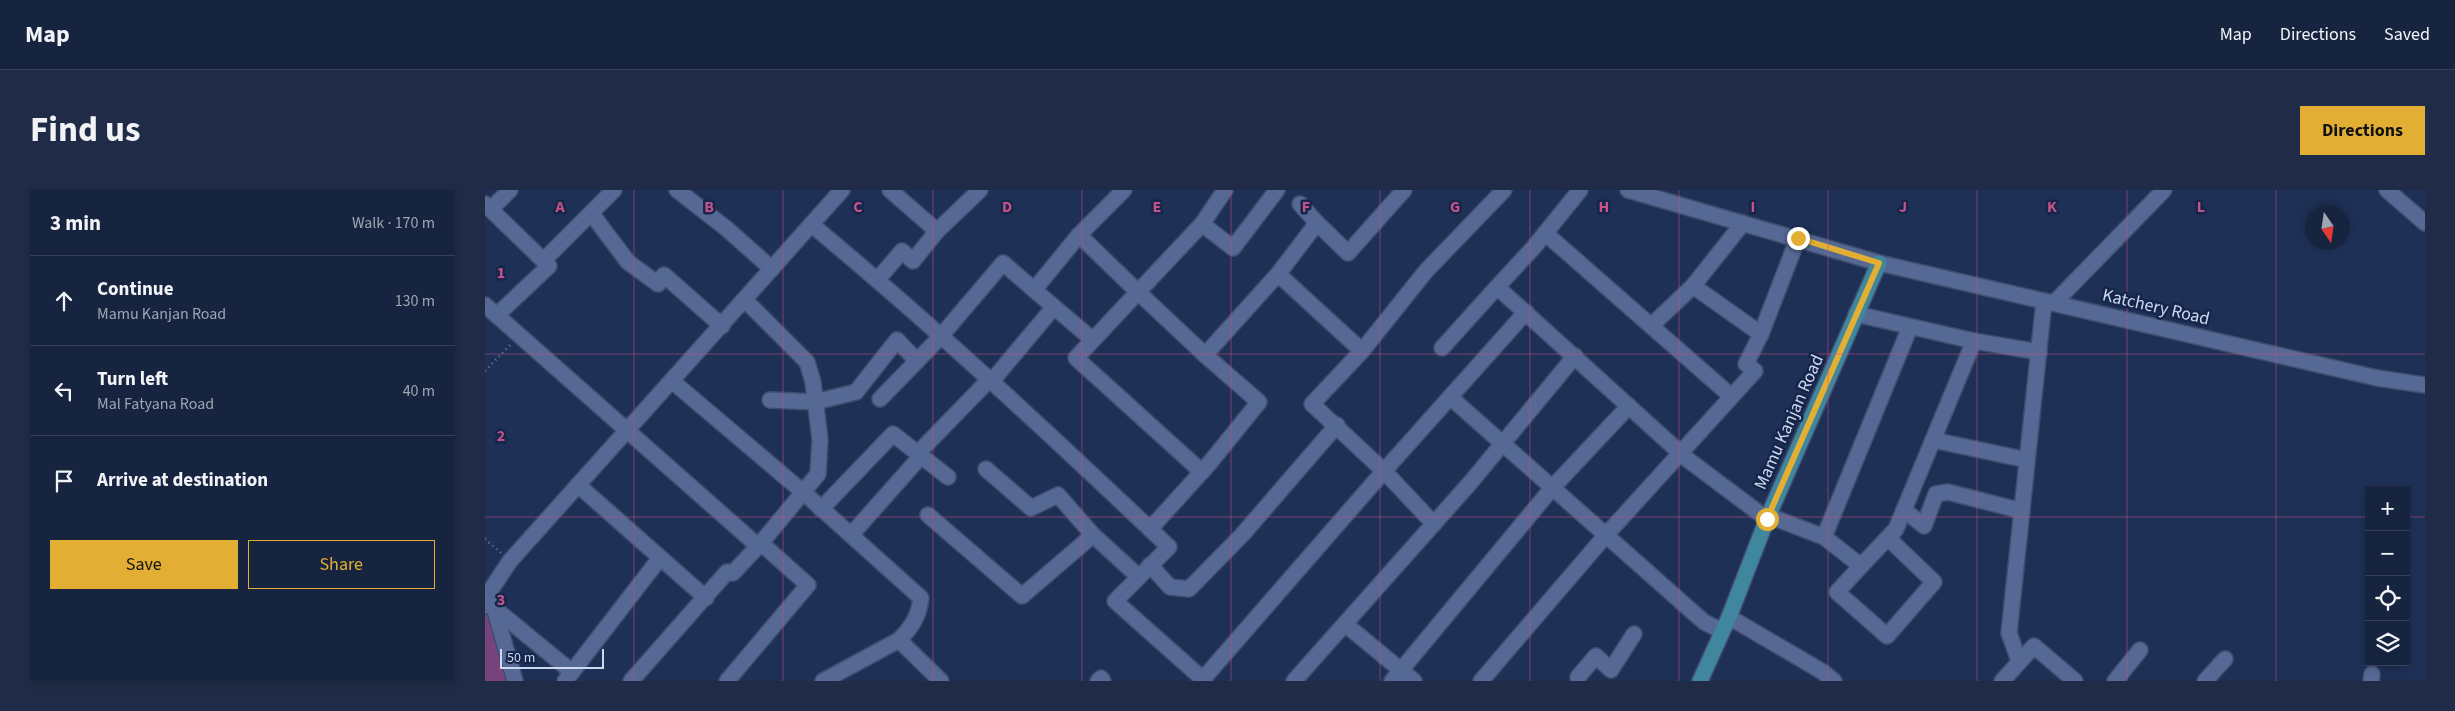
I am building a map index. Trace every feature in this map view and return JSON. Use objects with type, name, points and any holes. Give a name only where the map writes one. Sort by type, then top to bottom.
[{"type":"main road","name":"Mamu Kanjan Road","points":[[1700,681],[1729,617],[1768,517],[1879,263]]},
{"type":"street","points":[[497,315],[549,266],[488,207],[510,190]]},
{"type":"street","points":[[544,260],[614,190]]},
{"type":"street","points":[[515,681],[491,606],[490,591],[510,561],[842,190]]},
{"type":"street","points":[[890,190],[937,231]]},
{"type":"street","points":[[878,279],[902,251],[913,261],[937,231],[980,190]]},
{"type":"street","points":[[1035,290],[1079,235],[1124,190]]},
{"type":"street","points":[[1202,472],[1076,358],[1201,224],[1225,190]]},
{"type":"street","points":[[1201,224],[1233,248],[1277,190]]},
{"type":"street","points":[[1300,204],[1348,253],[1404,190]]},
{"type":"street","points":[[1434,524],[1337,425],[1311,404],[1361,351],[1426,271],[1504,190]]},
{"type":"street","points":[[1442,348],[1545,233],[1580,190]]},
{"type":"street","points":[[2019,662],[2009,633],[2039,352],[2049,302],[2164,190]]},
{"type":"street","points":[[2387,190],[2425,223]]},
{"type":"street","name":"Katchery Road","points":[[1633,191],[1879,263],[2377,378],[2425,385]]},
{"type":"street","points":[[687,193],[772,269]]},
{"type":"street","points":[[591,213],[628,262],[658,284],[665,275],[721,326]]},
{"type":"street","points":[[1205,354],[1278,274],[1317,222]]},
{"type":"street","points":[[1651,326],[1693,286],[1743,223]]},
{"type":"street","points":[[812,224],[878,279],[1169,546],[1115,601],[1204,680],[1384,471],[1526,312]]},
{"type":"street","points":[[1545,233],[1731,396]]},
{"type":"street","points":[[1079,235],[1138,292],[1259,402],[1202,472],[1151,529]]},
{"type":"street","points":[[1481,681],[1606,534],[1755,371],[1745,364],[1761,334],[1798,238]]},
{"type":"street","points":[[880,399],[941,336],[1003,263],[1093,340]]},
{"type":"street","points":[[1278,274],[1361,351]]},
{"type":"street","points":[[1693,286],[1761,334]]},
{"type":"street","points":[[1497,287],[1681,454],[1768,517],[1824,537],[1861,566]]},
{"type":"street","points":[[631,681],[727,572],[733,574],[760,545],[818,474],[820,440],[813,382],[807,362],[745,300]]},
{"type":"street","points":[[485,305],[808,585],[727,681]]},
{"type":"street","points":[[851,535],[920,455],[990,381],[1054,307]]},
{"type":"street","points":[[1856,314],[1973,341],[2039,352]]},
{"type":"street","points":[[1824,537],[1910,327]]},
{"type":"street","points":[[770,400],[815,402],[856,392],[897,340],[917,361]]},
{"type":"street","points":[[1887,538],[1935,582],[1887,636],[1837,592],[1887,538],[1896,529],[1973,341]]},
{"type":"street","points":[[1293,681],[1434,524],[1575,356]]},
{"type":"street","points":[[672,381],[803,492],[921,598],[919,614],[909,630],[899,640],[823,681]]},
{"type":"street","points":[[1451,397],[1704,622],[1722,631]]},
{"type":"street","points":[[1396,676],[1553,487],[1629,406]]},
{"type":"street","points":[[1150,565],[1170,587],[1189,589],[1243,535],[1337,425]]},
{"type":"street","points":[[821,509],[893,434],[948,477]]},
{"type":"street","points":[[1933,440],[2027,460]]},
{"type":"street","points":[[986,469],[1031,508],[1058,495],[1093,535],[1139,577]]},
{"type":"street","points":[[578,485],[705,598]]},
{"type":"street","points":[[1904,510],[1924,526],[1936,494],[1947,492],[2022,511]]},
{"type":"street","points":[[928,515],[1022,596],[1093,535]]},
{"type":"street","points":[[491,606],[568,676],[660,558]]},
{"type":"street","points":[[1729,617],[1823,672],[1834,681]]},
{"type":"street","points":[[1345,624],[1396,676],[1414,681]]},
{"type":"street","points":[[1578,680],[1596,656],[1611,670],[1634,634]]},
{"type":"street","points":[[899,640],[941,681]]},
{"type":"street","points":[[2002,681],[2034,646],[2075,681]]},
{"type":"street","points":[[2115,681],[2140,650]]},
{"type":"street","points":[[2205,681],[2225,659]]},
{"type":"street","points":[[1098,681],[1101,678],[1103,681]]},
{"type":"path","points":[[485,371],[520,335]]},
{"type":"path","points":[[485,539],[510,561]]},
{"type":"shaded area","points":[[485,606],[515,681],[485,681]]},
{"type":"route","points":[[1767,519],[1879,263],[1798,238]]}]
